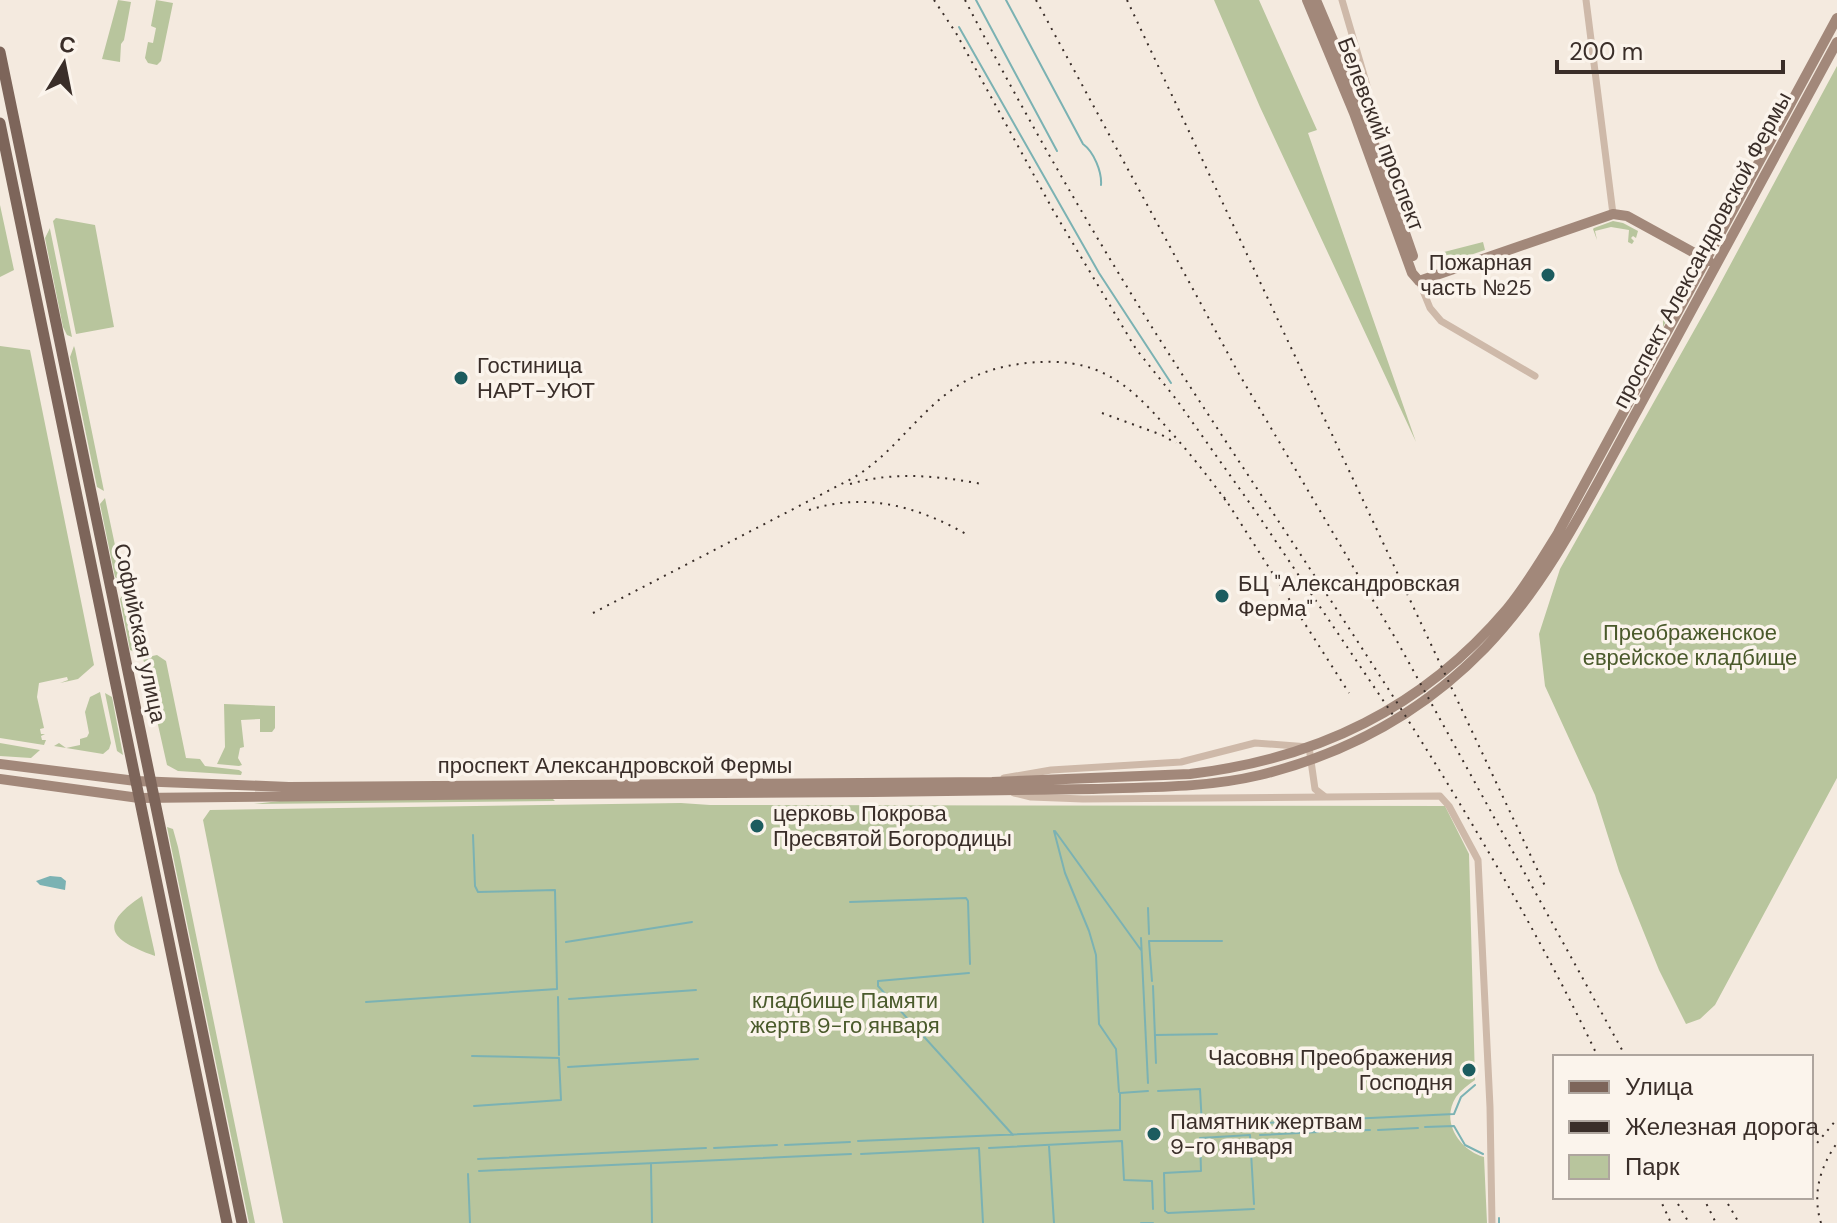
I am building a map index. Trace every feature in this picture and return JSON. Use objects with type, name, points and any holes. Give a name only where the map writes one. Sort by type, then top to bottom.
[{"type":"main road","name":"Белевский проспект","points":[[1307,0],[1358,111]]},
{"type":"main road","name":"Белевский проспект","points":[[1316,0],[1418,270],[1419,281]]},
{"type":"main road","name":"проспект Александровской Фермы","points":[[1619,431],[1705,259],[1837,18]]},
{"type":"main road","name":"проспект Александровской Фермы","points":[[1619,431],[1717,265],[1837,42]]},
{"type":"main road","name":"Софийская улица","points":[[0,52],[242,1223]]},
{"type":"main road","name":"Софийская улица","points":[[0,123],[227,1223]]},
{"type":"main road","points":[[1419,281],[1613,214],[1627,216],[1717,265]]},
{"type":"main road","points":[[1080,783],[1187,786],[1238,773],[1279,770],[1349,745],[1386,726],[1445,685],[1493,640],[1527,599],[1558,552],[1619,431]]},
{"type":"main road","name":"проспект Александровской Фермы","points":[[0,764],[151,783],[289,787],[1080,783]]},
{"type":"main road","name":"проспект Александровской Фермы","points":[[0,779],[139,798],[1004,791],[1080,783]]},
{"type":"street","points":[[1342,0],[1368,89],[1367,100],[1358,111]]},
{"type":"street","points":[[1586,0],[1613,214]]},
{"type":"street","name":"Белевский проспект","points":[[1419,281],[1430,308],[1441,321],[1535,376]]},
{"type":"street","points":[[992,782],[1021,773],[1181,762],[1247,744],[1278,743],[1309,747],[1315,789],[1326,797]]},
{"type":"street","points":[[1294,798],[1305,792],[1313,781]]},
{"type":"street","points":[[1004,791],[1031,797],[1061,798],[1440,796],[1449,806],[1478,860],[1492,1223]]},
{"type":"green space","points":[[118,0],[131,2],[120,62],[102,59]]},
{"type":"green space","points":[[156,0],[173,3],[161,61],[157,65],[148,63],[145,58],[148,42],[153,43],[156,28],[151,26]]},
{"type":"green space","points":[[1214,0],[1259,0],[1317,130],[1308,133],[1416,442],[1260,107]]},
{"type":"green space","name":"Преображенское еврейское кладбище","points":[[1837,66],[1837,778],[1715,1005],[1700,1019],[1686,1024],[1659,970],[1619,871],[1595,795],[1545,686],[1539,634],[1560,569],[1714,295]]},
{"type":"green space","points":[[0,205],[14,270],[0,277]]},
{"type":"green space","points":[[56,218],[95,225],[114,327],[76,334],[53,221]]},
{"type":"green space","points":[[1613,221],[1638,231],[1636,238],[1631,238],[1634,241],[1632,244],[1628,242],[1629,230],[1611,227],[1595,231],[1597,240],[1593,229]]},
{"type":"green space","points":[[50,228],[72,337],[63,327],[45,238]]},
{"type":"green space","points":[[1483,242],[1485,250],[1444,264],[1440,253]]},
{"type":"green space","points":[[1690,270],[1693,271],[1663,327],[1663,318]]},
{"type":"green space","points":[[0,346],[30,350],[94,665],[78,679],[60,683],[68,680],[67,677],[39,683],[37,697],[44,728],[40,729],[41,734],[45,734],[41,736],[42,740],[46,740],[44,745],[0,738]]},
{"type":"green space","points":[[74,346],[104,491],[97,487],[70,357]]},
{"type":"green space","points":[[105,498],[123,583],[115,577],[100,504]]},
{"type":"green space","points":[[125,591],[137,653],[130,650],[120,599]]},
{"type":"green space","points":[[157,655],[166,661],[186,758],[200,759],[205,766],[239,770],[241,775],[178,771],[167,765],[143,658]]},
{"type":"green space","points":[[100,692],[111,743],[109,749],[103,754],[66,748],[80,745],[80,739],[87,737],[85,712],[90,697]]},
{"type":"green space","points":[[105,693],[112,697],[123,755],[117,751]]},
{"type":"green space","points":[[224,704],[275,706],[275,728],[272,732],[260,732],[260,719],[241,720],[244,747],[240,748],[238,758],[242,765],[239,766],[217,764],[225,747]]},
{"type":"green space","points":[[0,743],[40,750],[31,758],[0,756]]},
{"type":"green space","points":[[552,798],[555,801],[254,804],[288,800]]},
{"type":"green space","name":"кладбище Памяти жертв 9-го января","points":[[681,803],[1445,806],[1469,854],[1475,1080],[1456,1097],[1450,1116],[1460,1142],[1484,1157],[1487,1223],[283,1223],[203,820],[210,810]]},
{"type":"green space","points":[[167,827],[173,829],[178,847],[255,1223],[249,1223]]},
{"type":"green space","points":[[142,896],[155,956],[128,944],[115,932],[119,916]]},
{"type":"water","points":[[50,876],[66,881],[65,890],[40,885],[36,881]]},
{"type":"waterway","points":[[976,0],[1057,151]]},
{"type":"waterway","points":[[1006,0],[1083,144],[1094,157],[1101,185]]},
{"type":"waterway","points":[[959,27],[1099,273],[1171,383]]},
{"type":"waterway","points":[[1054,831],[1065,873],[1096,955],[1099,1024],[1116,1049],[1119,1092]]},
{"type":"waterway","points":[[1055,831],[1141,950]]},
{"type":"waterway","points":[[366,1002],[557,989],[555,890],[478,892],[475,886],[473,835]]},
{"type":"waterway","points":[[850,902],[966,898],[970,964]]},
{"type":"waterway","points":[[1148,908],[1149,934]]},
{"type":"waterway","points":[[566,942],[692,922]]},
{"type":"waterway","points":[[1141,938],[1148,1083]]},
{"type":"waterway","points":[[1152,981],[1149,941],[1222,941]]},
{"type":"waterway","points":[[969,973],[878,981],[878,986],[1013,1135]]},
{"type":"waterway","points":[[1153,986],[1156,1063]]},
{"type":"waterway","points":[[569,999],[696,990]]},
{"type":"waterway","points":[[558,997],[559,1055]]},
{"type":"waterway","points":[[1155,1035],[1217,1034]]},
{"type":"waterway","points":[[472,1056],[559,1058],[561,1100],[474,1106]]},
{"type":"waterway","points":[[568,1067],[698,1059]]},
{"type":"waterway","points":[[1158,1091],[1200,1089],[1202,1126],[1454,1114],[1461,1097],[1475,1085]]},
{"type":"waterway","points":[[858,1141],[1120,1130],[1120,1093],[1148,1091]]},
{"type":"waterway","points":[[1425,1127],[1454,1126],[1465,1145],[1483,1154]]},
{"type":"waterway","points":[[1378,1130],[1418,1128]]},
{"type":"waterway","points":[[1326,1131],[1370,1130]]},
{"type":"waterway","points":[[1260,1135],[1318,1132]]},
{"type":"waterway","points":[[1254,1204],[1250,1135],[1200,1138],[1201,1171],[1164,1173],[1165,1211],[1168,1213],[1254,1209]]},
{"type":"waterway","points":[[989,1148],[1122,1141],[1124,1180],[1152,1181],[1153,1209]]},
{"type":"waterway","points":[[785,1145],[850,1142]]},
{"type":"waterway","points":[[714,1148],[777,1145]]},
{"type":"waterway","points":[[1049,1146],[1054,1223]]},
{"type":"waterway","points":[[478,1159],[706,1148]]},
{"type":"waterway","points":[[861,1154],[979,1148],[983,1223]]},
{"type":"waterway","points":[[479,1171],[851,1154]]},
{"type":"waterway","points":[[651,1164],[652,1223]]},
{"type":"waterway","points":[[468,1174],[470,1223]]},
{"type":"waterway","points":[[1499,1218],[1499,1223]]},
{"type":"waterway","points":[[1141,1223],[1153,1223]]},
{"type":"railway","points":[[934,0],[956,33],[1053,210],[1136,349],[1176,399],[1256,512],[1395,718]]},
{"type":"railway","points":[[965,0],[1115,268],[1449,786],[1552,965],[1597,1055]]},
{"type":"railway","points":[[1036,0],[1239,374],[1397,641],[1625,1055]]},
{"type":"railway","points":[[1127,0],[1545,886]]},
{"type":"railway","points":[[593,613],[853,478],[880,458],[927,411],[961,383],[1017,364],[1072,363],[1107,375],[1123,385],[1176,438],[1229,505]]},
{"type":"railway","points":[[1102,413],[1176,443]]},
{"type":"railway","points":[[850,484],[883,477],[916,476],[982,484]]},
{"type":"railway","points":[[1224,497],[1349,693]]},
{"type":"railway","points":[[809,510],[850,502],[890,505],[929,516],[966,534]]},
{"type":"railway","points":[[1813,1148],[1837,1119]]},
{"type":"railway","points":[[1821,1223],[1817,1202],[1819,1181],[1837,1143]]},
{"type":"railway","points":[[1660,1199],[1671,1223]]},
{"type":"railway","points":[[1675,1199],[1689,1223]]},
{"type":"railway","points":[[1704,1199],[1716,1223]]},
{"type":"railway","points":[[1725,1199],[1739,1223]]},
{"type":"place","name":"Пожарная часть №25","points":[[1548,275]]},
{"type":"place","name":"Гостиница НАРТ-УЮТ","points":[[461,378]]},
{"type":"place","name":"БЦ \"Александровская Ферма\"","points":[[1222,596]]},
{"type":"place","name":"церковь Покрова Пресвятой Богородицы","points":[[757,826]]},
{"type":"place","name":"Часовня Преображения Господня","points":[[1469,1070]]},
{"type":"place","name":"Памятник жертвам 9-го января","points":[[1154,1134]]}]
